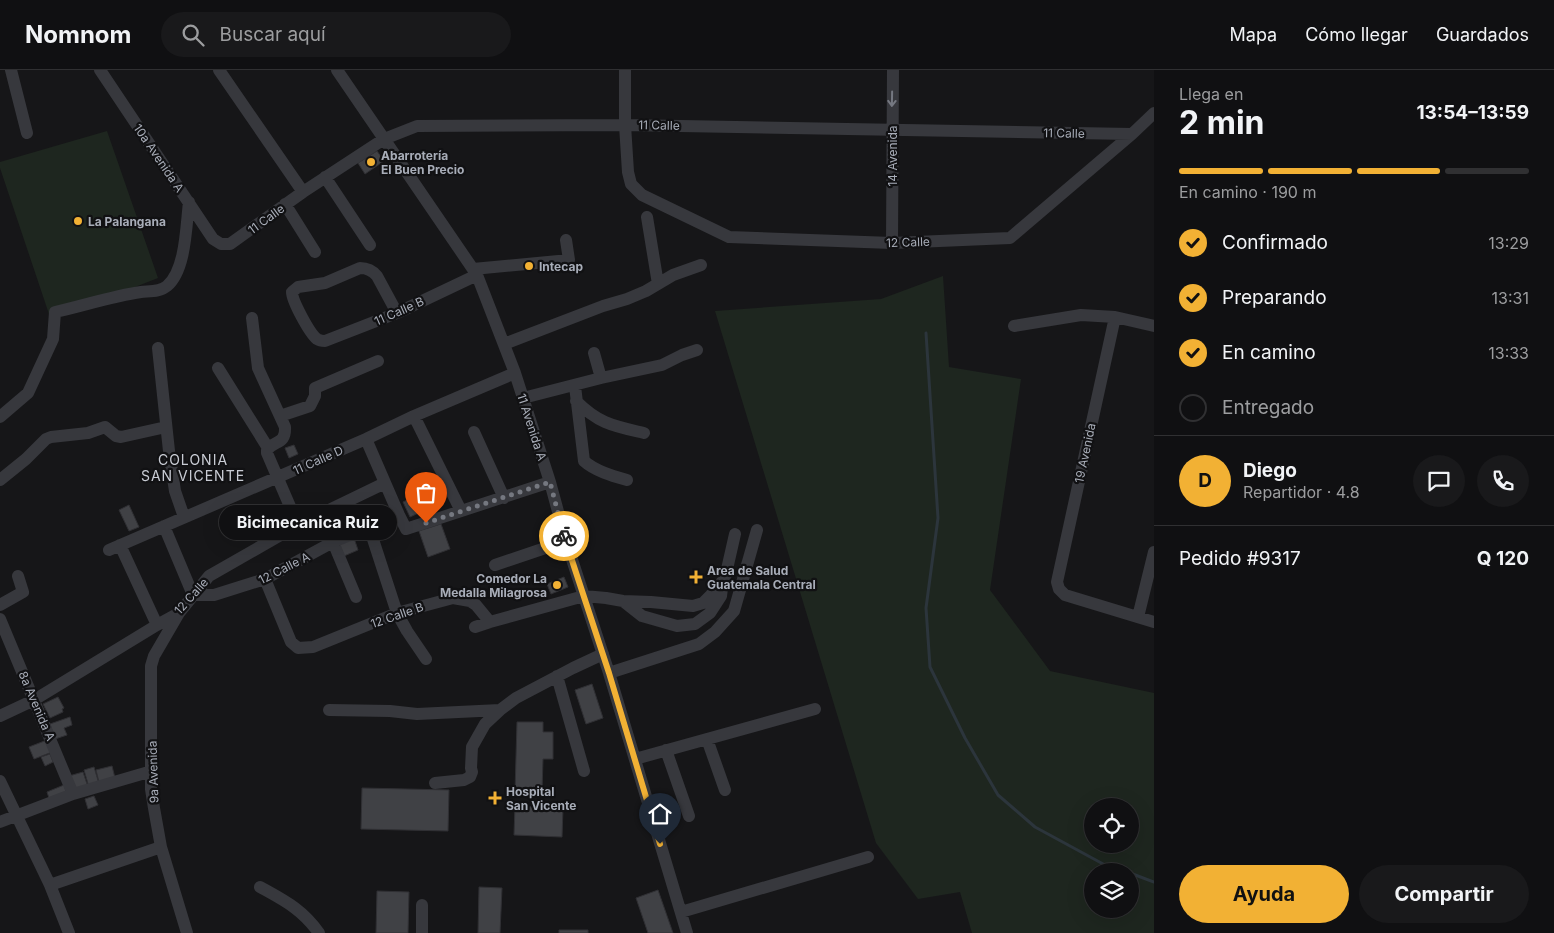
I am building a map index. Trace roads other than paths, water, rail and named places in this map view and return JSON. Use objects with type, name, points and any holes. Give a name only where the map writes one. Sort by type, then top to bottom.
[{"type":"street","points":[[11,70],[26,133]]},
{"type":"street","name":"10a Avenida A","points":[[100,70],[213,239],[221,244]]},
{"type":"street","points":[[219,70],[303,192]]},
{"type":"street","name":"11 Avenida A","points":[[337,70],[475,272],[515,373],[550,482],[566,541],[609,673],[687,933]]},
{"type":"street","points":[[625,70],[625,125]]},
{"type":"street","name":"14 Avenida","points":[[892,243],[893,70]]},
{"type":"street","name":"12 Calle","points":[[625,125],[628,172],[631,184],[642,195],[730,237],[892,243],[1010,238],[1154,113]]},
{"type":"street","name":"11 Calle","points":[[221,244],[230,244],[285,204],[384,139],[417,126],[625,125],[1132,134]]},
{"type":"street","points":[[325,178],[370,245]]},
{"type":"street","points":[[0,417],[28,393],[53,339],[55,312],[140,292],[161,290],[168,286],[182,255],[189,202]]},
{"type":"street","points":[[285,204],[315,252]]},
{"type":"street","points":[[647,217],[658,284]]},
{"type":"street","name":"11 Calle B","points":[[396,313],[377,276],[364,268],[325,283],[298,287],[292,292],[293,300],[313,335],[320,341],[330,340],[396,313],[475,272],[569,260],[566,240]]},
{"type":"street","points":[[504,344],[603,306],[627,300],[673,275],[701,265]]},
{"type":"street","points":[[1014,326],[1081,314],[1115,317],[1154,326]]},
{"type":"street","name":"19 Avenida","points":[[1115,317],[1058,582],[1059,589],[1065,595],[1138,617]]},
{"type":"street","points":[[252,318],[258,368],[285,427],[285,436],[280,442],[268,448]]},
{"type":"street","points":[[158,348],[175,491],[184,517]]},
{"type":"street","points":[[523,398],[662,365],[697,350]]},
{"type":"street","points":[[594,353],[601,378]]},
{"type":"street","points":[[280,416],[310,406],[316,396],[315,388],[378,361]]},
{"type":"street","points":[[218,368],[268,448],[267,453],[298,525]]},
{"type":"street","name":"11 Calle D","points":[[157,625],[115,547],[278,478],[414,416],[515,373]]},
{"type":"street","points":[[574,386],[584,461],[611,476],[627,480]]},
{"type":"street","points":[[576,401],[586,411],[606,424],[644,433]]},
{"type":"street","points":[[414,416],[461,511]]},
{"type":"street","points":[[0,480],[26,459],[46,439],[51,437],[88,433],[105,427],[116,436],[122,437],[166,428]]},
{"type":"street","points":[[474,432],[504,498]]},
{"type":"street","points":[[366,439],[398,515],[406,528],[550,482]]},
{"type":"street","name":"12 Calle","points":[[0,716],[34,700],[157,625],[179,614],[209,576],[298,525],[385,483]]},
{"type":"street","name":"12 Calle A","points":[[193,595],[214,595],[265,579],[333,542],[398,515]]},
{"type":"street","points":[[164,526],[193,595]]},
{"type":"street","points":[[369,527],[397,613],[426,659]]},
{"type":"street","points":[[609,673],[699,644],[715,632],[734,611],[758,530]]},
{"type":"street","points":[[623,601],[642,616],[677,626],[694,624],[710,613],[720,596],[735,534]]},
{"type":"street","points":[[495,565],[566,541]]},
{"type":"street","points":[[333,542],[356,597]]},
{"type":"street","points":[[1154,552],[1138,617],[1154,622]]},
{"type":"street","points":[[0,604],[23,592],[18,576]]},
{"type":"street","points":[[475,627],[584,596],[692,606],[703,603],[725,578]]},
{"type":"street","name":"12 Calle B","points":[[265,579],[291,642],[298,648],[313,647],[397,613],[453,598],[470,601],[490,622]]},
{"type":"street","name":"9a Avenida","points":[[179,614],[154,656],[151,666],[151,789],[161,847],[187,933]]},
{"type":"street","name":"8a Avenida A","points":[[0,619],[73,794]]},
{"type":"street","points":[[434,783],[464,780],[470,777],[472,772],[470,768],[472,747],[485,724],[500,710],[516,698],[602,654]]},
{"type":"street","points":[[557,676],[584,771]]},
{"type":"street","points":[[329,710],[390,711],[417,714],[500,710]]},
{"type":"street","points":[[635,759],[815,710]]},
{"type":"street","points":[[707,739],[725,790]]},
{"type":"street","points":[[666,750],[689,816]]},
{"type":"street","points":[[0,822],[73,794],[152,771]]},
{"type":"street","points":[[0,781],[50,885],[69,933]]},
{"type":"street","points":[[50,885],[161,847]]},
{"type":"street","points":[[681,912],[868,857]]},
{"type":"street","points":[[260,887],[297,908],[319,933]]},
{"type":"street","points":[[422,905],[422,933]]},
{"type":"waterway","points":[[926,333],[938,518],[926,608],[930,667],[965,738],[998,795],[1035,827],[1101,863]]},
{"type":"waterway","points":[[1139,876],[1154,882]]},
{"type":"place","name":"Abarrotería El Buen Precio","points":[[371,162]]},
{"type":"place","name":"La Palangana","points":[[78,221]]},
{"type":"place","name":"Intecap","points":[[529,266]]},
{"type":"place","name":"Bicimecanica Ruiz","points":[[426,523]]},
{"type":"place","name":"Area de Salud Guatemala Central","points":[[696,577]]},
{"type":"place","name":"Comedor La Medalla Milagrosa","points":[[557,585]]},
{"type":"place","name":"Hospital San Vicente","points":[[495,798]]},
{"type":"district","name":"COLONIA SAN VICENTE","points":[[193,468]]}]
